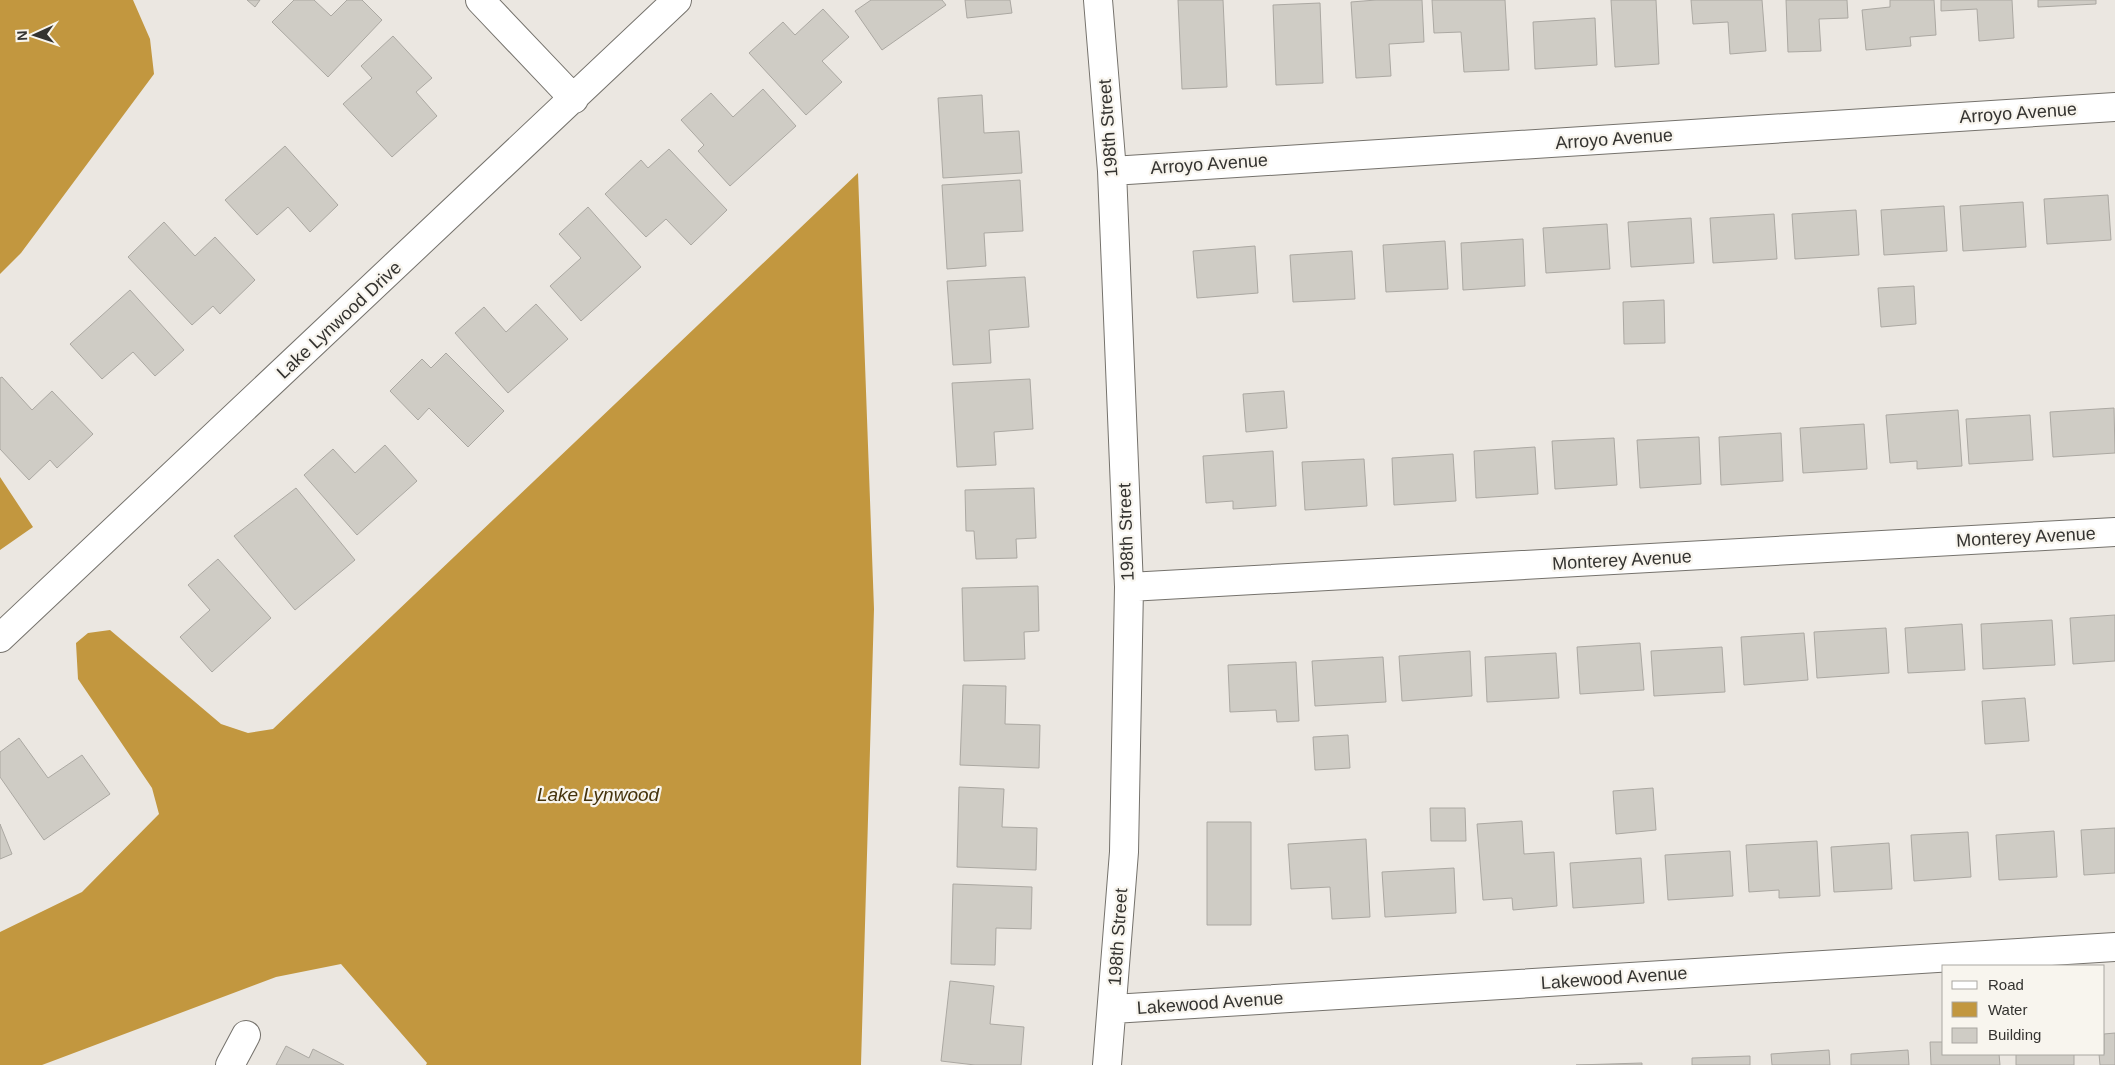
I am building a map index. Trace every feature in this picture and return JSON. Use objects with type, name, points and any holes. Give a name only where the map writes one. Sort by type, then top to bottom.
[{"type":"street","points":[[480,0],[574,99]]},
{"type":"street","name":"Lake Lynwood Drive","points":[[0,638],[677,0]]},
{"type":"street","name":"198th Street","points":[[1098,0],[1112,171],[1129,588],[1124,852],[1108,1065]]},
{"type":"street","name":"Arroyo Avenue","points":[[1112,171],[2115,107]]},
{"type":"street","name":"Monterey Avenue","points":[[1129,588],[2115,532]]},
{"type":"street","name":"Lakewood Avenue","points":[[1113,1009],[2115,948]]},
{"type":"street","points":[[230,1065],[246,1035]]},
{"type":"water","points":[[0,0],[133,0],[150,39],[154,74],[21,253],[0,274]]},
{"type":"water","name":"Lake Lynwood","points":[[858,173],[874,609],[861,1065],[426,1065],[427,1063],[341,964],[276,977],[42,1065],[0,1065],[0,932],[82,892],[159,814],[152,788],[78,679],[76,643],[88,633],[110,630],[221,724],[248,733],[273,729]]},
{"type":"water","points":[[0,477],[33,527],[0,550]]},
{"type":"building","points":[[247,0],[260,0],[255,7]]},
{"type":"building","points":[[294,0],[314,0],[331,16],[347,0],[362,0],[382,20],[328,77],[272,22]]},
{"type":"building","points":[[871,0],[942,0],[946,5],[882,50],[855,11]]},
{"type":"building","points":[[965,0],[1010,0],[1012,13],[967,18]]},
{"type":"building","points":[[1178,0],[1223,0],[1227,87],[1182,89]]},
{"type":"building","points":[[1422,0],[1424,42],[1389,44],[1391,76],[1356,78],[1351,2]]},
{"type":"building","points":[[1432,0],[1505,0],[1509,70],[1464,72],[1461,32],[1434,33]]},
{"type":"building","points":[[1611,0],[1656,0],[1659,64],[1615,67]]},
{"type":"building","points":[[1691,0],[1762,0],[1766,51],[1730,54],[1728,22],[1693,24]]},
{"type":"building","points":[[1786,0],[1847,0],[1848,18],[1819,19],[1821,51],[1788,52]]},
{"type":"building","points":[[1890,0],[1934,0],[1936,35],[1910,37],[1911,46],[1866,50],[1862,10],[1890,7]]},
{"type":"building","points":[[1941,0],[2012,0],[2014,38],[1979,41],[1977,9],[1941,11]]},
{"type":"building","points":[[2038,0],[2096,0],[2096,4],[2038,7]]},
{"type":"building","points":[[1320,3],[1323,83],[1276,85],[1273,5]]},
{"type":"building","points":[[823,9],[849,37],[822,61],[842,82],[806,115],[749,53],[783,22],[795,35]]},
{"type":"building","points":[[1595,18],[1597,65],[1535,69],[1533,22]]},
{"type":"building","points":[[393,36],[432,78],[416,92],[437,116],[392,157],[343,104],[372,78],[361,66]]},
{"type":"building","points":[[763,89],[796,126],[730,186],[698,151],[704,145],[681,120],[711,93],[733,117]]},
{"type":"building","points":[[982,95],[984,133],[1019,131],[1022,173],[943,178],[938,98]]},
{"type":"building","points":[[285,146],[338,205],[310,232],[288,207],[257,235],[225,200]]},
{"type":"building","points":[[669,149],[727,210],[691,245],[666,219],[646,237],[605,194],[641,160],[648,168]]},
{"type":"building","points":[[1020,180],[1023,231],[984,233],[986,266],[947,269],[942,185]]},
{"type":"building","points":[[2108,195],[2111,240],[2047,244],[2044,199]]},
{"type":"building","points":[[2023,202],[2026,247],[1963,251],[1960,206]]},
{"type":"building","points":[[1944,206],[1947,251],[1884,255],[1881,210]]},
{"type":"building","points":[[588,207],[641,267],[581,321],[550,286],[581,258],[559,234]]},
{"type":"building","points":[[1856,210],[1859,255],[1795,259],[1792,214]]},
{"type":"building","points":[[1774,214],[1777,259],[1713,263],[1710,218]]},
{"type":"building","points":[[1691,218],[1694,263],[1631,267],[1628,222]]},
{"type":"building","points":[[164,222],[195,256],[215,237],[255,280],[220,314],[213,306],[192,325],[128,257]]},
{"type":"building","points":[[1607,224],[1610,269],[1546,273],[1543,228]]},
{"type":"building","points":[[1523,239],[1525,286],[1463,290],[1461,243]]},
{"type":"building","points":[[1445,241],[1448,289],[1386,292],[1383,245]]},
{"type":"building","points":[[1255,246],[1258,293],[1197,298],[1193,251]]},
{"type":"building","points":[[1352,251],[1355,299],[1293,302],[1290,255]]},
{"type":"building","points":[[1025,277],[1029,327],[989,330],[991,363],[953,365],[947,281]]},
{"type":"building","points":[[1914,286],[1916,324],[1881,327],[1878,288]]},
{"type":"building","points":[[130,290],[184,350],[155,376],[133,352],[102,379],[70,344]]},
{"type":"building","points":[[1664,300],[1665,343],[1624,344],[1623,302]]},
{"type":"building","points":[[536,304],[568,339],[508,393],[455,333],[484,307],[506,332]]},
{"type":"building","points":[[446,353],[504,411],[468,447],[429,408],[418,420],[390,391],[422,359],[431,368]]},
{"type":"building","points":[[2,377],[32,410],[52,391],[93,434],[57,468],[50,460],[29,480],[0,449],[0,378]]},
{"type":"building","points":[[1030,379],[1033,429],[994,432],[996,465],[957,467],[952,383]]},
{"type":"building","points":[[1284,391],[1287,428],[1246,432],[1243,394]]},
{"type":"building","points":[[2114,408],[2115,453],[2053,457],[2050,412]]},
{"type":"building","points":[[1958,410],[1962,466],[1917,469],[1917,461],[1890,463],[1886,415]]},
{"type":"building","points":[[2030,415],[2033,460],[1969,464],[1966,419]]},
{"type":"building","points":[[1864,424],[1867,469],[1803,473],[1800,428]]},
{"type":"building","points":[[1781,433],[1783,481],[1721,485],[1719,437]]},
{"type":"building","points":[[1699,437],[1701,484],[1640,488],[1637,440]]},
{"type":"building","points":[[1614,438],[1617,485],[1555,489],[1552,441]]},
{"type":"building","points":[[385,445],[417,481],[357,535],[304,475],[333,449],[355,473]]},
{"type":"building","points":[[1535,447],[1538,494],[1476,498],[1474,451]]},
{"type":"building","points":[[1273,451],[1276,506],[1233,509],[1233,501],[1206,503],[1203,456]]},
{"type":"building","points":[[1453,454],[1456,501],[1394,505],[1392,458]]},
{"type":"building","points":[[1364,459],[1367,506],[1305,510],[1302,462]]},
{"type":"building","points":[[296,488],[355,560],[295,610],[234,536]]},
{"type":"building","points":[[1034,488],[1036,538],[1016,539],[1017,558],[976,559],[974,531],[966,531],[965,490]]},
{"type":"building","points":[[218,559],[271,618],[212,672],[180,637],[210,610],[188,585]]},
{"type":"building","points":[[1038,586],[1039,631],[1024,632],[1025,659],[964,661],[962,588]]},
{"type":"building","points":[[2115,615],[2115,661],[2073,664],[2070,618]]},
{"type":"building","points":[[2052,620],[2055,665],[1983,669],[1981,624]]},
{"type":"building","points":[[1962,624],[1965,670],[1908,673],[1905,628]]},
{"type":"building","points":[[1886,628],[1889,673],[1817,678],[1814,632]]},
{"type":"building","points":[[1804,633],[1808,680],[1744,685],[1741,637]]},
{"type":"building","points":[[1640,643],[1644,690],[1580,694],[1577,647]]},
{"type":"building","points":[[1722,647],[1725,692],[1654,696],[1651,651]]},
{"type":"building","points":[[1470,651],[1472,696],[1402,701],[1399,656]]},
{"type":"building","points":[[1556,653],[1559,698],[1487,702],[1485,657]]},
{"type":"building","points":[[1383,657],[1386,702],[1315,706],[1312,661]]},
{"type":"building","points":[[1296,662],[1299,721],[1277,722],[1276,710],[1230,712],[1228,665]]},
{"type":"building","points":[[963,685],[1006,686],[1005,724],[1040,725],[1039,768],[960,765]]},
{"type":"building","points":[[2025,698],[2029,741],[1985,744],[1982,701]]},
{"type":"building","points":[[1348,735],[1350,768],[1315,770],[1313,737]]},
{"type":"building","points":[[19,738],[48,778],[82,755],[110,794],[44,840],[0,777],[0,752]]},
{"type":"building","points":[[959,787],[1004,789],[1002,827],[1037,828],[1036,870],[957,867]]},
{"type":"building","points":[[1653,788],[1656,830],[1616,834],[1613,791]]},
{"type":"building","points":[[1430,808],[1465,808],[1466,841],[1431,841]]},
{"type":"building","points":[[1522,821],[1524,854],[1554,852],[1557,906],[1513,910],[1512,898],[1483,900],[1477,824]]},
{"type":"building","points":[[1207,822],[1251,822],[1251,925],[1207,925]]},
{"type":"building","points":[[0,824],[12,854],[0,859]]},
{"type":"building","points":[[2115,828],[2115,873],[2084,875],[2081,830]]},
{"type":"building","points":[[2054,831],[2057,877],[1999,880],[1996,835]]},
{"type":"building","points":[[1968,832],[1971,877],[1914,881],[1911,835]]},
{"type":"building","points":[[1366,839],[1370,917],[1332,919],[1330,887],[1291,889],[1288,844]]},
{"type":"building","points":[[1817,841],[1820,896],[1779,898],[1779,890],[1749,892],[1746,845]]},
{"type":"building","points":[[1889,843],[1892,889],[1834,892],[1831,847]]},
{"type":"building","points":[[1730,851],[1733,896],[1668,900],[1665,855]]},
{"type":"building","points":[[1641,858],[1644,903],[1573,908],[1570,863]]},
{"type":"building","points":[[1454,868],[1456,913],[1385,917],[1382,872]]},
{"type":"building","points":[[953,884],[1032,887],[1031,929],[996,928],[995,965],[951,964]]},
{"type":"building","points":[[950,981],[994,986],[990,1024],[1024,1027],[1021,1065],[975,1065],[941,1061]]},
{"type":"building","points":[[2115,1033],[2115,1065],[2100,1065],[2099,1055],[2105,1055],[2105,1034]]},
{"type":"building","points":[[1930,1042],[1942,1042],[1942,1055],[1999,1055],[2000,1065],[1931,1065]]},
{"type":"building","points":[[286,1046],[309,1058],[313,1049],[344,1065],[276,1065]]},
{"type":"building","points":[[1829,1050],[1830,1065],[1772,1065],[1771,1054]]},
{"type":"building","points":[[1908,1050],[1909,1065],[1851,1065],[1851,1054]]},
{"type":"building","points":[[2016,1055],[2074,1055],[2074,1065],[2016,1065]]},
{"type":"building","points":[[1750,1056],[1750,1065],[1692,1065],[1692,1058]]},
{"type":"building","points":[[1642,1063],[1642,1065],[1576,1065]]}]
